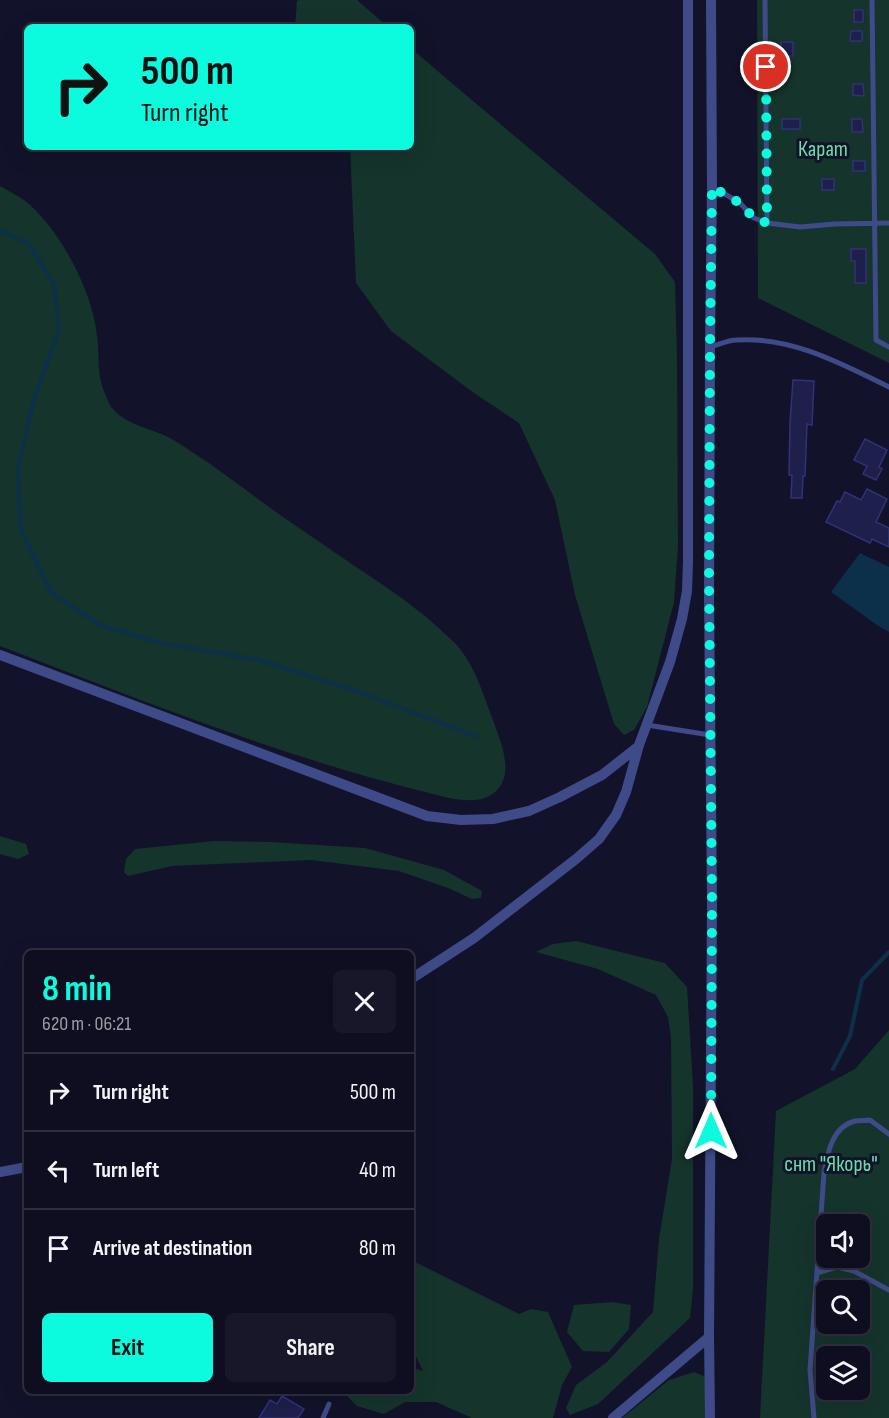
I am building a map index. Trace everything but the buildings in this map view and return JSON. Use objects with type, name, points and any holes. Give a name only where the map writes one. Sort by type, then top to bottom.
[{"type":"street","points":[[414,977],[474,938],[599,839],[616,815],[623,800],[639,746],[670,662],[682,619],[687,591],[688,562],[688,0]]},
{"type":"street","points":[[710,1418],[711,0]]},
{"type":"street","points":[[0,655],[427,816],[461,820],[493,819],[528,811],[560,798],[602,775],[639,746]]},
{"type":"street","points":[[0,1172],[24,1168]]},
{"type":"street","points":[[613,1418],[709,1337]]},
{"type":"lane","points":[[765,0],[767,223]]},
{"type":"lane","points":[[872,0],[876,340],[889,347]]},
{"type":"lane","points":[[712,187],[738,202],[754,218],[767,223],[800,227],[889,223]]},
{"type":"lane","points":[[710,347],[734,340],[764,340],[801,349],[840,363],[889,387]]},
{"type":"lane","points":[[647,725],[710,735]]},
{"type":"lane","points":[[814,1418],[810,1370],[824,1173],[828,1151],[837,1132],[854,1122],[870,1120],[889,1134]]},
{"type":"lane","points":[[817,1273],[837,1267],[854,1271],[889,1290]]},
{"type":"lane","points":[[323,1418],[329,1404]]},
{"type":"green space","points":[[357,0],[385,24],[295,24],[297,1]]},
{"type":"green space","name":"Карат","points":[[757,0],[889,0],[889,363],[758,298]]},
{"type":"green space","points":[[414,51],[655,254],[675,282],[678,546],[674,602],[647,707],[634,730],[624,735],[614,724],[575,595],[555,500],[519,423],[474,393],[391,331],[356,283],[350,150],[414,150]]},
{"type":"green space","points":[[0,186],[24,200],[37,212],[50,226],[72,262],[89,300],[98,344],[100,373],[110,406],[123,418],[170,438],[208,463],[402,598],[458,647],[476,675],[504,753],[504,776],[495,792],[476,800],[453,799],[367,777],[208,725],[0,646]]},
{"type":"green space","points":[[0,836],[26,844],[29,854],[18,859],[0,854]]},
{"type":"green space","points":[[215,841],[365,848],[444,870],[482,891],[481,898],[472,899],[399,871],[311,860],[172,866],[128,876],[124,872],[126,859],[135,849]]},
{"type":"green space","points":[[576,941],[665,963],[687,987],[693,1086],[693,1288],[690,1318],[598,1404],[570,1415],[566,1408],[576,1385],[607,1362],[653,1312],[659,1239],[672,1159],[671,1038],[668,1017],[656,995],[598,969],[536,952],[553,944]]},
{"type":"green space","name":"снт \"Якорь\"","points":[[889,1030],[889,1418],[760,1418],[776,1111],[855,1069]]},
{"type":"green space","points":[[414,1262],[519,1314],[531,1309],[548,1312],[572,1367],[562,1385],[553,1418],[472,1418],[436,1402],[405,1402],[384,1414],[357,1406],[345,1394],[414,1394],[414,1368],[423,1371],[414,1352]]},
{"type":"green space","points":[[612,1302],[631,1305],[629,1329],[609,1352],[583,1351],[567,1332],[574,1305]]},
{"type":"green space","points":[[694,1372],[706,1377],[706,1418],[622,1418],[669,1380]]},
{"type":"water","points":[[860,553],[889,567],[889,632],[831,592]]},
{"type":"waterway","points":[[0,230],[29,244],[54,284],[59,330],[35,396],[18,468],[20,528],[51,592],[100,625],[160,643],[259,660],[357,691],[477,737]]},
{"type":"waterway","points":[[833,1069],[850,1036],[862,980],[889,952]]},
{"type":"route","points":[[711,1131],[712,902],[709,576],[712,187],[738,202],[754,218],[767,223],[766,67]]}]
